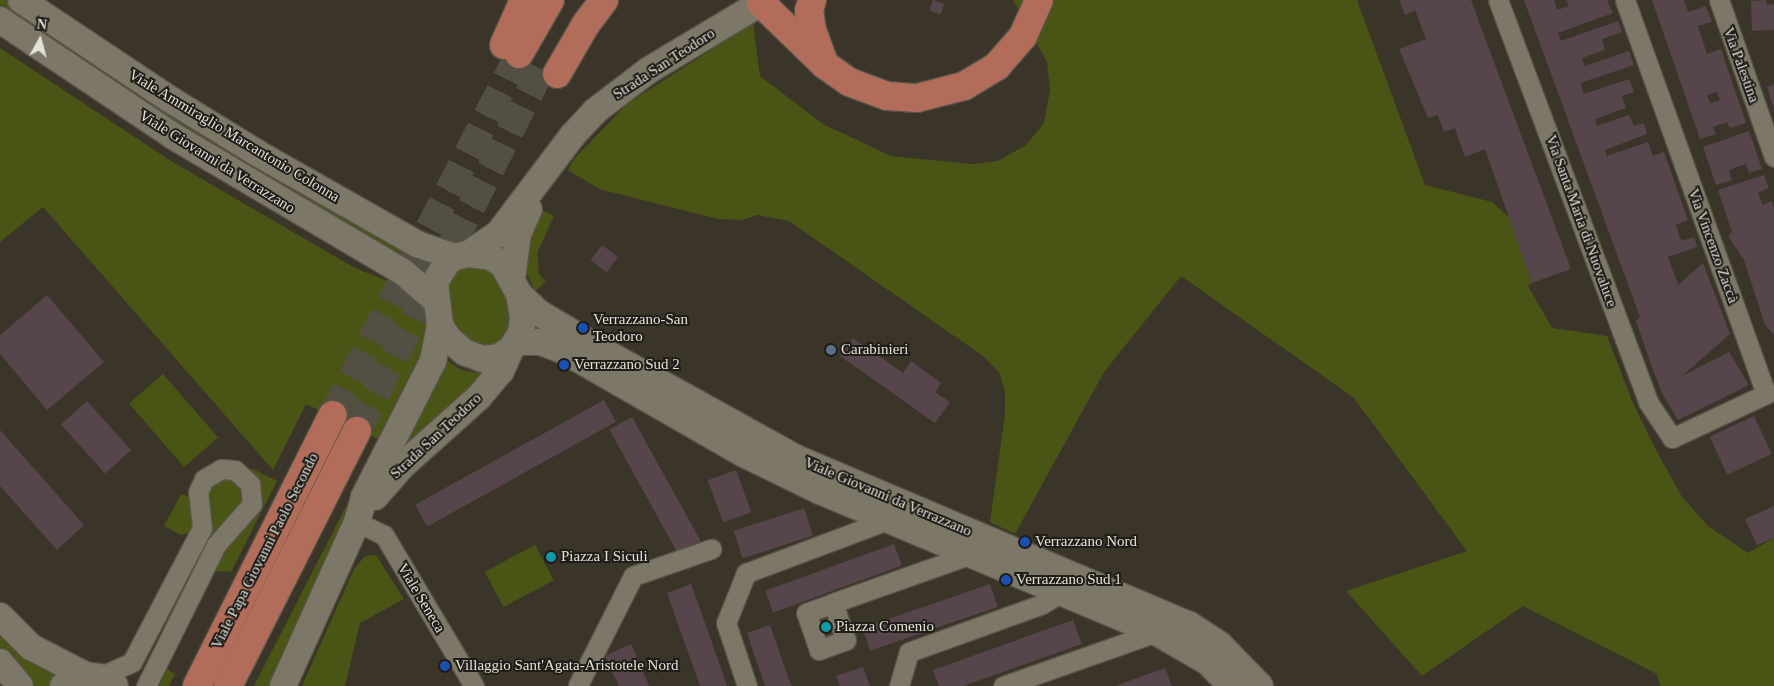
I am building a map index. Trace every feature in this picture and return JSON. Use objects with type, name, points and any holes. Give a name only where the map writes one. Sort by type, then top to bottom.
[{"type":"main road","name":"Viale Ammiraglio Marcantonio Colonna","points":[[21,0],[112,62],[250,148],[416,244],[461,255]]},
{"type":"main road","points":[[524,0],[512,50],[550,0]]},
{"type":"main road","points":[[580,0],[550,70],[604,0]]},
{"type":"main road","points":[[812,0],[809,11],[812,30],[825,65]]},
{"type":"main road","points":[[764,2],[825,65],[860,88],[900,98],[944,94],[981,78],[1011,53],[1023,36],[1039,0]]},
{"type":"main road","name":"Strada San Teodoro","points":[[461,255],[498,234],[551,163],[595,110],[621,90],[764,2]]},
{"type":"main road","name":"Viale Giovanni da Verrazzano","points":[[0,20],[173,136],[403,272],[435,300]]},
{"type":"main road","name":"Strada San Teodoro","points":[[516,286],[518,234],[551,163]]},
{"type":"main road","points":[[461,255],[491,257],[516,286],[523,317],[514,346],[498,357],[473,356],[457,348],[440,325],[435,300],[435,282],[461,255]]},
{"type":"main road","name":"Viale Giovanni da Verrazzano","points":[[516,286],[539,313],[796,458],[1166,613],[1220,672]]},
{"type":"main road","name":"Strada San Teodoro","points":[[283,686],[358,522],[364,497],[433,361],[440,325]]},
{"type":"main road","name":"Viale Giovanni da Verrazzano","points":[[514,346],[541,342],[564,351],[744,454],[969,555],[1156,632],[1220,672],[1260,686]]},
{"type":"main road","name":"Strada San Teodoro","points":[[358,522],[402,466],[479,396],[501,371],[514,346]]},
{"type":"main road","name":"Viale Papa Giovanni Paolo Secondo","points":[[197,686],[333,416]]},
{"type":"main road","name":"Viale Papa Giovanni Paolo Secondo","points":[[228,686],[357,431]]},
{"type":"main road","points":[[0,616],[31,647],[90,681]]},
{"type":"main road","points":[[0,662],[20,686]]},
{"type":"street","name":"Via Santa Maria di Nuovaluce","points":[[1498,0],[1648,402],[1672,438]]},
{"type":"street","name":"Via Vincenzo Zaccà","points":[[1625,0],[1766,394],[1672,438]]},
{"type":"street","name":"Via Palestina","points":[[1719,0],[1774,157]]},
{"type":"street","points":[[90,681],[132,662],[202,528],[198,492],[204,479],[221,469],[235,470],[250,484],[252,504],[216,546],[146,686]]},
{"type":"street","points":[[747,686],[726,623],[746,573],[888,520]]},
{"type":"street","name":"Viale Seneca","points":[[358,522],[384,535],[474,686]]},
{"type":"street","points":[[577,686],[633,576],[711,549]]},
{"type":"street","points":[[838,601],[969,555]]},
{"type":"street","points":[[898,686],[909,652],[1042,604],[1062,592]]},
{"type":"street","points":[[1008,685],[1156,632]]},
{"type":"green space","points":[[0,0],[5,0],[66,42],[435,261],[427,276],[418,268],[230,159],[0,9]]},
{"type":"green space","points":[[1013,0],[1357,0],[1425,185],[1492,202],[1509,217],[1532,283],[1528,286],[1552,328],[1607,336],[1632,401],[1656,450],[1682,497],[1708,526],[1748,553],[1774,538],[1774,686],[1660,686],[1657,674],[1523,606],[1422,676],[1346,591],[1467,551],[1354,398],[1181,276],[1104,372],[1015,534],[990,522],[1005,414],[1005,392],[999,372],[983,356],[789,221],[757,215],[742,220],[718,219],[599,189],[568,170],[573,160],[627,104],[753,23],[760,76],[823,124],[891,156],[972,164],[998,161],[1026,145],[1044,123],[1050,90],[1047,62]]},
{"type":"green space","points":[[0,48],[171,161],[353,267],[404,288],[422,306],[427,331],[425,362],[327,556],[269,686],[254,686],[380,440],[306,404],[273,470],[43,207],[0,242]]},
{"type":"green space","points":[[543,210],[554,216],[537,253],[539,274],[546,282],[535,291],[525,270],[531,228]]},
{"type":"green space","points":[[481,265],[498,275],[512,311],[509,333],[494,347],[474,346],[455,326],[448,305],[447,283],[451,275],[463,266]]},
{"type":"green space","points":[[448,361],[461,370],[487,374],[400,452]]},
{"type":"green space","points":[[163,374],[218,437],[184,467],[129,404]]},
{"type":"green space","points":[[251,468],[277,481],[231,572],[215,571],[226,550],[251,521],[259,506],[257,480]]},
{"type":"green space","points":[[225,477],[239,481],[246,499],[203,557],[197,555],[209,486]]},
{"type":"green space","points":[[181,494],[190,497],[195,524],[191,532],[181,535],[164,526]]},
{"type":"green space","points":[[535,545],[554,580],[503,607],[485,572]]},
{"type":"green space","points":[[376,555],[404,599],[360,623],[345,686],[302,686],[354,569],[365,556]]},
{"type":"green space","points":[[0,628],[54,671],[58,676],[51,686],[32,686],[0,647]]},
{"type":"green space","points":[[167,669],[175,674],[169,686],[159,686]]},
{"type":"building","points":[[933,0],[944,4],[941,14],[929,10]]},
{"type":"building","points":[[1399,0],[1471,0],[1571,269],[1532,283],[1485,149],[1465,157],[1455,128],[1444,132],[1438,115],[1428,118],[1399,49],[1426,39],[1415,10],[1405,15]]},
{"type":"building","points":[[1524,0],[1554,0],[1557,10],[1569,6],[1566,0],[1607,0],[1613,13],[1558,33],[1561,41],[1618,21],[1622,32],[1602,39],[1605,50],[1582,58],[1585,66],[1629,51],[1634,65],[1580,83],[1584,94],[1629,79],[1634,92],[1622,96],[1626,108],[1595,119],[1597,126],[1629,115],[1634,126],[1644,123],[1647,134],[1605,150],[1607,156],[1648,142],[1653,156],[1664,152],[1688,220],[1676,225],[1681,241],[1694,237],[1697,247],[1668,257],[1678,285],[1703,263],[1730,334],[1682,376],[1729,352],[1749,385],[1678,420],[1662,393],[1652,367],[1636,321],[1640,317]]},
{"type":"building","points":[[1652,0],[1684,0],[1688,12],[1706,6],[1712,22],[1698,26],[1707,54],[1721,49],[1746,123],[1730,128],[1727,122],[1713,127],[1716,134],[1700,139]],"holes":[[[1717,92],[1720,100],[1710,103],[1707,95]]]},
{"type":"building","points":[[1766,0],[1767,5],[1774,4],[1774,30],[1752,31],[1751,1]]},
{"type":"building","points":[[1774,84],[1774,109],[1767,87]]},
{"type":"building","points":[[1749,131],[1762,169],[1749,173],[1746,164],[1729,170],[1732,180],[1716,185],[1703,147]]},
{"type":"building","points":[[1764,175],[1769,188],[1758,193],[1763,205],[1772,201],[1774,207],[1774,335],[1765,325],[1744,260],[1728,236],[1732,232],[1718,190]]},
{"type":"building","points":[[602,245],[618,257],[607,272],[591,260]]},
{"type":"building","points":[[47,295],[104,362],[47,410],[0,354],[0,335]]},
{"type":"building","points":[[853,338],[903,373],[911,361],[941,383],[935,392],[950,402],[935,423],[840,356]]},
{"type":"building","points":[[604,400],[616,422],[427,527],[415,505]]},
{"type":"building","points":[[87,401],[131,450],[105,473],[61,424]]},
{"type":"building","points":[[1754,416],[1772,454],[1727,475],[1710,437]]},
{"type":"building","points":[[632,417],[701,541],[678,554],[609,430]]},
{"type":"building","points":[[0,430],[84,525],[57,550],[0,486]]},
{"type":"building","points":[[736,470],[751,512],[723,523],[708,480]]},
{"type":"building","points":[[1774,506],[1774,538],[1757,545],[1745,519]]},
{"type":"building","points":[[804,508],[813,536],[743,558],[734,531]]},
{"type":"building","points":[[894,544],[902,566],[773,612],[765,591]]},
{"type":"building","points":[[691,584],[727,686],[700,686],[667,593]]},
{"type":"building","points":[[990,584],[998,607],[870,651],[862,628]]},
{"type":"building","points":[[1073,620],[1082,644],[963,686],[939,686],[933,670]]},
{"type":"building","points":[[770,625],[792,686],[765,686],[747,633]]},
{"type":"building","points":[[631,644],[649,686],[619,686],[605,656]]},
{"type":"building","points":[[863,667],[870,686],[840,686],[836,676]]},
{"type":"building","points":[[1165,668],[1172,686],[1115,686]]},
{"type":"tunnel","points":[[333,415],[519,54]]},
{"type":"tunnel","points":[[357,431],[543,66]]},
{"type":"place","name":"Verrazzano-San Teodoro","points":[[583,328]]},
{"type":"place","name":"Carabinieri","points":[[831,350]]},
{"type":"place","name":"Verrazzano Sud 2","points":[[564,365]]},
{"type":"place","name":"Verrazzano Nord","points":[[1025,542]]},
{"type":"place","name":"Piazza I Siculi","points":[[551,557]]},
{"type":"place","name":"Verrazzano Sud 1","points":[[1006,580]]},
{"type":"place","name":"Piazza Comenio","points":[[826,627]]},
{"type":"place","name":"Villaggio Sant'Agata-Aristotele Nord","points":[[445,666]]}]
